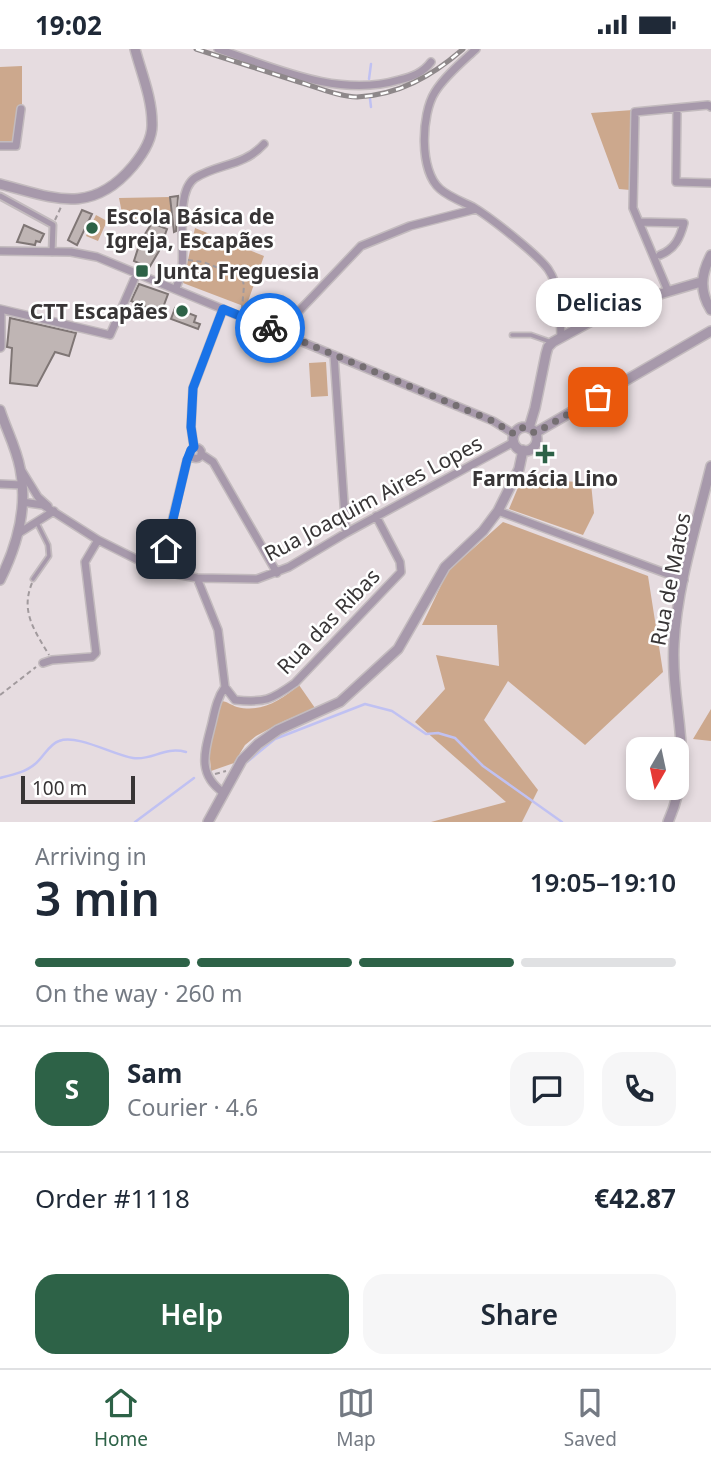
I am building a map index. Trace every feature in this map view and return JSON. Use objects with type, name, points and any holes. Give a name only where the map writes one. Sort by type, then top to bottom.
[{"type":"street","points":[[0,184],[65,199],[80,199],[101,194],[122,177],[148,145],[152,130],[152,114],[135,49]]},
{"type":"street","points":[[218,49],[310,78],[351,87],[376,85],[411,76],[425,70],[431,62]]},
{"type":"street","points":[[476,49],[435,92],[430,103],[425,130],[425,153],[429,171],[439,189],[476,209],[547,268],[557,288],[557,339]]},
{"type":"street","points":[[668,291],[633,208],[635,111],[708,105],[711,107]]},
{"type":"street","points":[[677,108],[676,182],[711,183]]},
{"type":"street","points":[[0,146],[16,146],[22,109]]},
{"type":"street","points":[[176,289],[182,268],[184,197],[187,185],[195,177],[253,156],[264,144]]},
{"type":"street","points":[[0,197],[53,225],[52,252]]},
{"type":"street","points":[[279,331],[361,246],[410,226],[476,209]]},
{"type":"street","points":[[639,222],[684,223],[681,236],[675,245],[660,255]]},
{"type":"street","points":[[0,251],[71,253],[96,257],[493,421],[514,438],[517,448],[523,450],[534,447],[537,440],[532,430],[548,347],[557,339],[619,306],[701,282]]},
{"type":"street","points":[[711,254],[701,282],[711,310]]},
{"type":"street","points":[[0,309],[110,335],[137,273]]},
{"type":"street","points":[[223,309],[193,388],[192,451],[195,458],[201,454],[213,462],[277,573]]},
{"type":"street","points":[[0,315],[0,347]]},
{"type":"street","points":[[514,438],[519,429],[532,430],[711,331]]},
{"type":"street","points":[[334,355],[346,533]]},
{"type":"street","points":[[0,410],[20,468],[22,485],[19,533],[0,580]]},
{"type":"street","name":"Rua Joaquim Aires Lopes","points":[[54,511],[98,540],[160,571],[197,578],[257,579],[277,573],[514,438]]},
{"type":"street","points":[[208,822],[242,760],[258,744],[278,730],[340,702],[403,643],[444,567],[483,531],[498,511],[519,469],[523,450]]},
{"type":"street","points":[[160,571],[187,460],[192,451]]},
{"type":"street","name":"Rua de Matos","points":[[668,822],[679,794],[683,761],[673,664],[674,640],[684,580],[711,467]]},
{"type":"street","points":[[20,468],[38,497],[54,511]]},
{"type":"street","points":[[0,484],[22,485]]},
{"type":"street","points":[[22,502],[43,505],[54,511]]},
{"type":"street","points":[[19,533],[54,511]]},
{"type":"street","points":[[498,511],[684,580]]},
{"type":"street","name":"Rua das Ribas","points":[[225,687],[235,700],[258,702],[275,697],[295,683],[401,572],[400,562],[376,516]]},
{"type":"street","points":[[43,663],[92,657],[96,653],[85,562],[98,540]]},
{"type":"street","points":[[197,578],[218,630],[225,687],[218,696],[204,756],[208,776],[215,787],[224,793]]},
{"type":"lane","points":[[512,335],[557,339]]},
{"type":"lane","points":[[33,579],[49,556],[48,545],[36,521]]},
{"type":"path","points":[[53,225],[65,199]]},
{"type":"path","points":[[182,259],[203,262],[242,277],[244,297],[239,315]]},
{"type":"path","points":[[33,579],[28,597],[28,618],[52,660]]},
{"type":"path","points":[[0,695],[43,663]]},
{"type":"path","points":[[208,776],[238,768]]},
{"type":"shaded area","points":[[22,66],[22,105],[11,145],[0,144],[0,67]]},
{"type":"shaded area","points":[[633,110],[630,190],[619,189],[591,113]]},
{"type":"shaded area","points":[[170,197],[172,220],[124,223],[119,198]]},
{"type":"shaded area","points":[[96,215],[107,221],[98,241],[86,236]]},
{"type":"shaded area","points":[[195,228],[264,256],[246,307],[183,283]]},
{"type":"shaded area","points":[[326,362],[328,396],[311,397],[309,363]]},
{"type":"shaded area","points":[[522,478],[591,483],[594,513],[583,535],[509,509]]},
{"type":"shaded area","points":[[503,522],[648,576],[663,672],[585,745],[508,681],[484,720],[538,790],[522,822],[431,822],[506,802],[415,722],[445,689],[436,655],[499,666],[497,625],[422,625],[448,571]]},
{"type":"shaded area","points":[[299,685],[315,708],[256,736],[245,745],[234,763],[211,771],[209,747],[222,701],[237,707],[263,707]]},
{"type":"shaded area","points":[[711,709],[711,741],[693,739]]},
{"type":"building","points":[[178,196],[176,231],[174,232],[170,197]]},
{"type":"building","name":"Escola Básica de Igreja, Escapães","points":[[82,210],[92,214],[77,245],[68,240]]},
{"type":"building","points":[[152,223],[167,229],[149,268],[134,261],[140,242]]},
{"type":"building","points":[[24,225],[44,234],[40,242],[36,241],[35,245],[17,242]]},
{"type":"building","points":[[139,284],[168,294],[161,313],[131,301]]},
{"type":"building","points":[[175,308],[196,316],[194,322],[200,324],[198,329],[171,319]]},
{"type":"building","points":[[10,318],[76,333],[69,356],[55,352],[37,386],[10,383],[12,348],[7,347]]},
{"type":"waterway","points":[[369,79],[371,64]]},
{"type":"waterway","points":[[370,99],[371,107]]},
{"type":"waterway","points":[[247,762],[275,739],[365,704],[392,711],[426,734],[438,733],[455,738],[483,766],[562,822]]},
{"type":"waterway","points":[[0,778],[27,769],[59,741],[76,740],[133,758],[171,751],[186,752]]},
{"type":"waterway","points":[[135,822],[194,778]]},
{"type":"railway","points":[[196,49],[328,91],[357,97],[401,88],[427,76],[463,49]]},
{"type":"way so far","points":[[270,328],[493,421],[514,434],[525,427],[535,433],[598,397]]},
{"type":"place","name":"Escola Básica de Igreja, Escapães","points":[[92,228]]},
{"type":"place","name":"Junta Freguesia","points":[[142,271]]},
{"type":"place","name":"CTT Escapães","points":[[182,311]]},
{"type":"place","name":"Delicias","points":[[598,397]]},
{"type":"place","name":"Farmácia Lino","points":[[545,454]]},
{"type":"route","points":[[166,549],[187,460],[194,447],[191,427],[193,388],[223,309],[270,328]]}]
